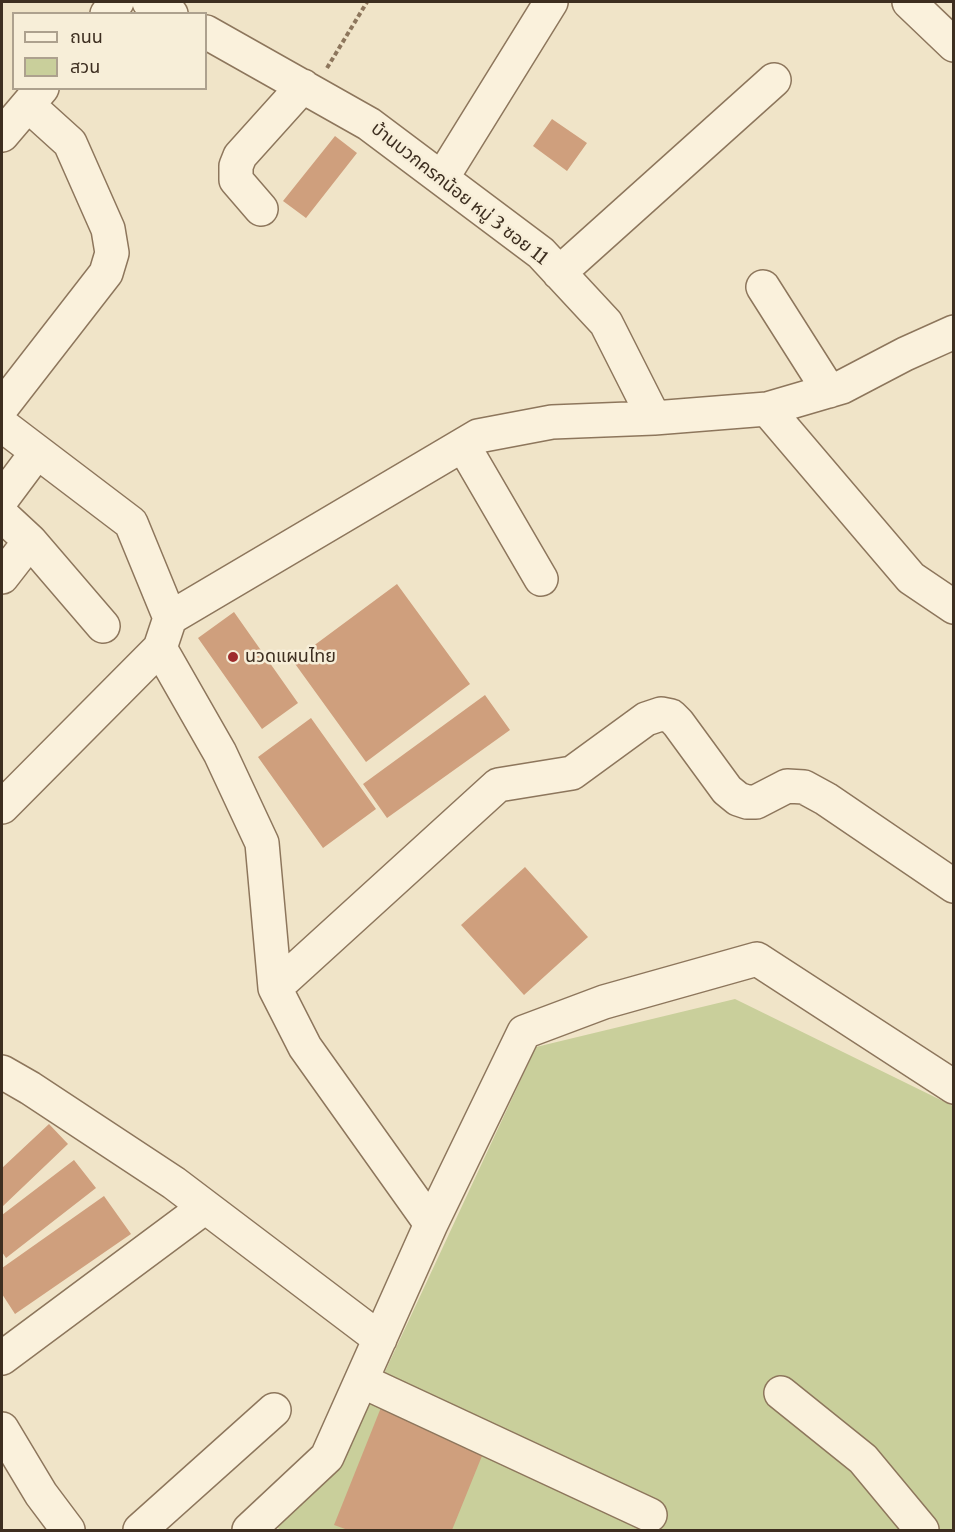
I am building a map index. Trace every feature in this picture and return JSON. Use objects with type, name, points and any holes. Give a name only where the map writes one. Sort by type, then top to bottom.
[{"type":"street","points":[[149,2],[167,12]]},
{"type":"street","points":[[442,178],[550,2]]},
{"type":"street","points":[[909,2],[954,45]]},
{"type":"street","name":"บ้านบวกครกน้อย หมู่ 3 ซอย 11","points":[[207,33],[369,124],[541,253],[606,323],[654,417]]},
{"type":"street","points":[[560,273],[774,80]]},
{"type":"street","points":[[261,209],[236,180],[236,166],[240,156],[308,89]]},
{"type":"street","points":[[2,135],[35,97],[70,143],[108,229],[112,253],[106,273],[2,407]]},
{"type":"street","points":[[763,287],[829,391]]},
{"type":"street","points":[[2,807],[165,633],[478,436],[552,422],[767,409],[842,387],[905,354],[954,332]]},
{"type":"street","points":[[767,409],[911,578],[954,608]]},
{"type":"street","points":[[2,425],[131,524],[165,633],[262,843],[275,988],[305,1047],[431,1224]]},
{"type":"street","points":[[463,445],[541,579]]},
{"type":"street","points":[[2,499],[38,452]]},
{"type":"street","points":[[2,515],[30,541],[103,626]]},
{"type":"street","points":[[2,577],[30,541]]},
{"type":"street","points":[[275,988],[498,785],[572,773],[646,719],[661,714],[671,716],[678,723],[727,790],[738,799],[756,802],[787,786],[804,787],[826,799],[954,886]]},
{"type":"street","points":[[249,1530],[327,1457],[431,1224],[524,1032],[604,1002],[757,959],[954,1087]]},
{"type":"street","points":[[2,1072],[174,1183],[380,1339]]},
{"type":"street","points":[[2,1358],[206,1207]]},
{"type":"street","points":[[362,1380],[650,1515]]},
{"type":"street","points":[[781,1393],[863,1459],[922,1530]]},
{"type":"street","points":[[140,1530],[274,1410]]},
{"type":"street","points":[[2,1429],[41,1494],[68,1530]]},
{"type":"path","points":[[308,89],[367,2]]},
{"type":"green space","points":[[735,999],[953,1106],[953,1530],[281,1530],[273,1525],[355,1436],[536,1047]]},
{"type":"building","points":[[552,119],[587,143],[567,171],[533,146]]},
{"type":"building","points":[[335,136],[357,153],[306,218],[283,201]]},
{"type":"building","points":[[397,584],[470,684],[366,762],[293,661]]},
{"type":"building","points":[[234,612],[298,703],[262,729],[198,638]]},
{"type":"building","points":[[485,695],[510,730],[387,818],[363,784]]},
{"type":"building","points":[[311,718],[376,809],[323,848],[258,757]]},
{"type":"building","points":[[525,867],[588,937],[524,995],[461,925]]},
{"type":"building","points":[[49,1124],[68,1144],[2,1207],[2,1168]]},
{"type":"building","points":[[74,1160],[96,1188],[6,1258],[2,1252],[2,1215]]},
{"type":"building","points":[[104,1196],[131,1234],[15,1314],[2,1294],[2,1268]]},
{"type":"building","points":[[382,1405],[486,1446],[452,1530],[348,1530],[334,1525]]},
{"type":"place","name":"นวดแผนไทย","points":[[233,657]]}]
